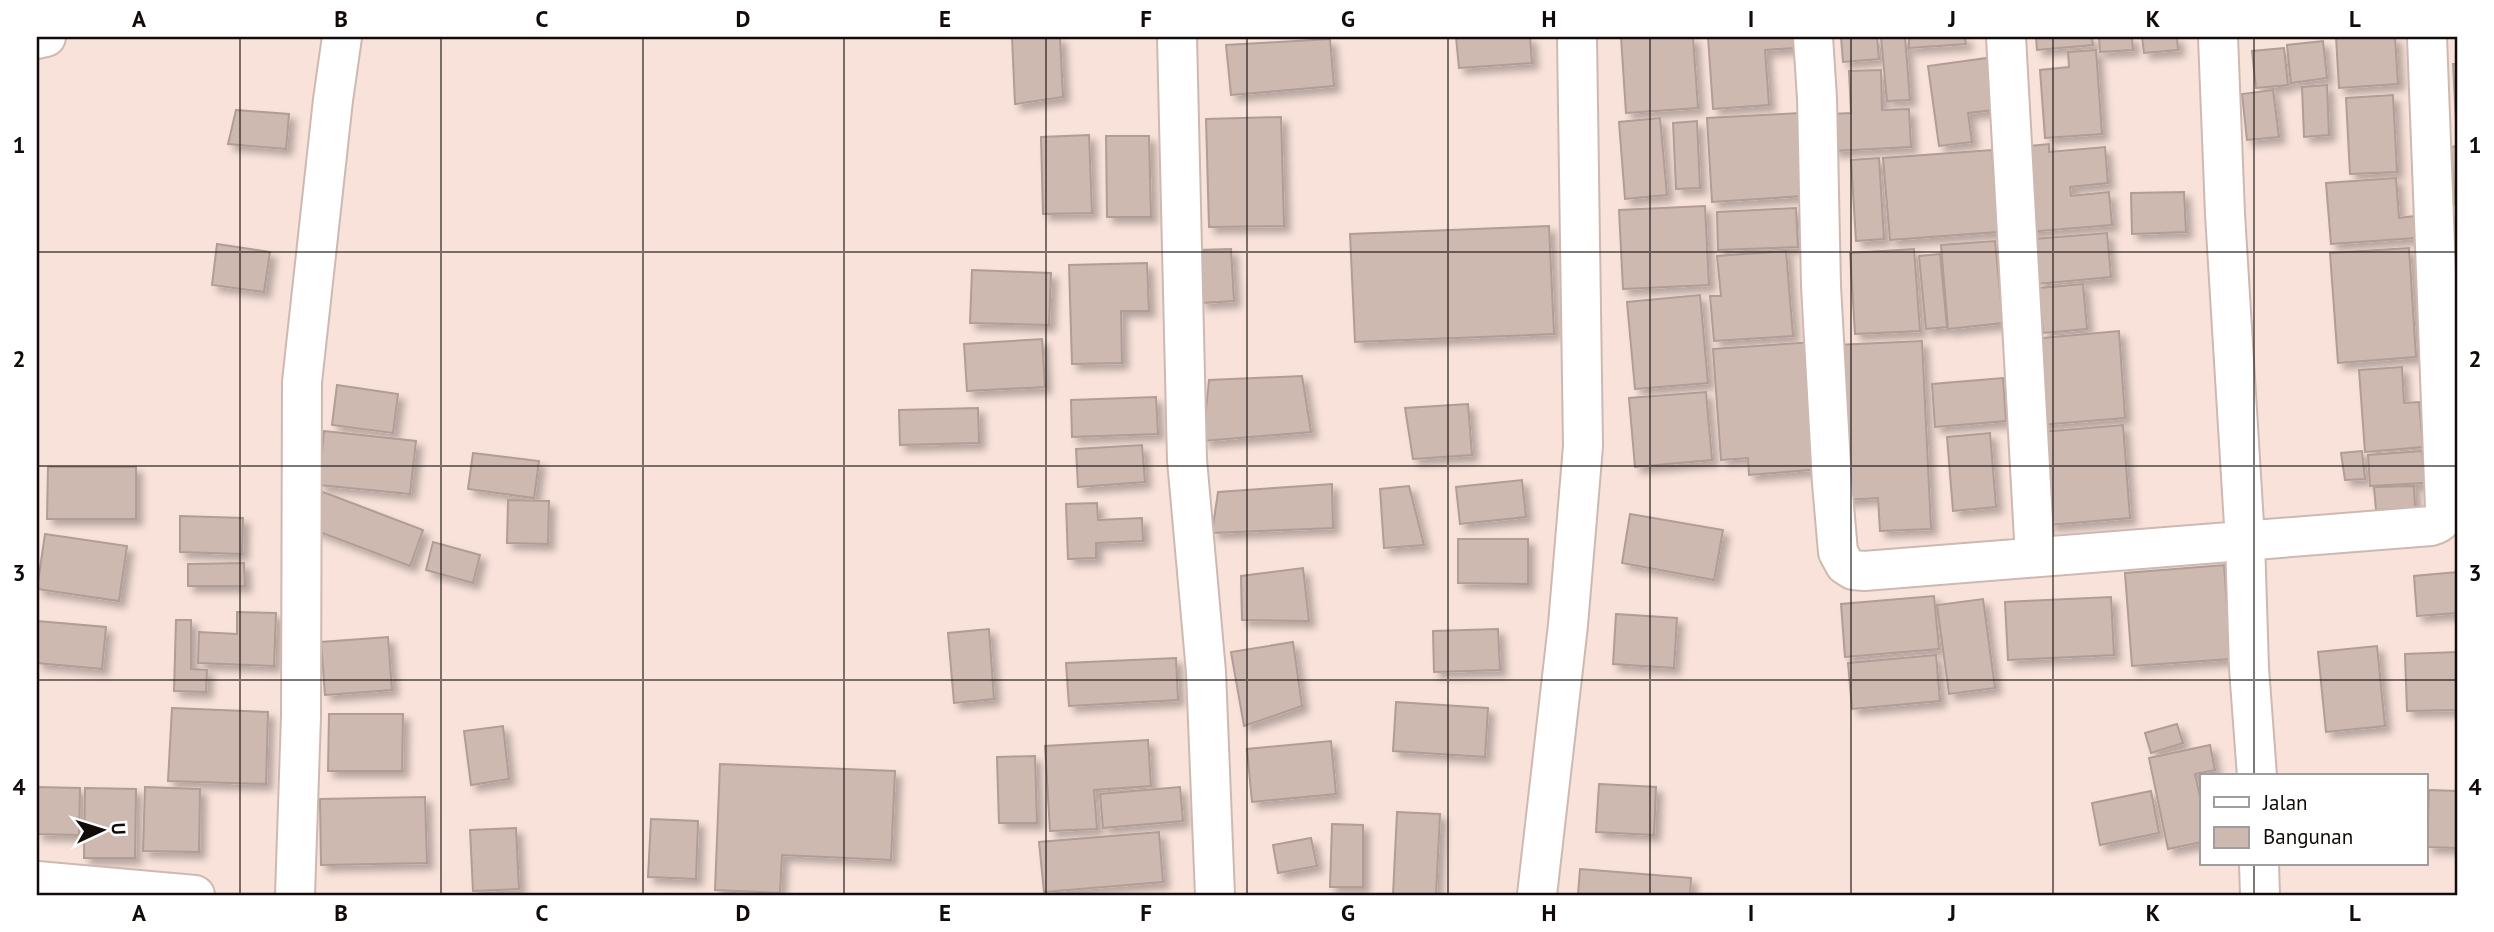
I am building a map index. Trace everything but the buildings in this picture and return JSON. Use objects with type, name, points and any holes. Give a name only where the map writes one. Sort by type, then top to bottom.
[{"type":"street","points":[[37,39],[46,37]]},
{"type":"street","points":[[295,895],[301,716],[302,382],[342,37]]},
{"type":"street","points":[[1177,37],[1187,460],[1206,672],[1214,895]]},
{"type":"street","points":[[1538,895],[1568,625],[1583,446],[1577,37]]},
{"type":"street","points":[[1812,37],[1821,285],[1838,552],[1841,562],[1853,570],[1864,571],[2431,526],[2441,522],[2445,517],[2446,218],[2427,37]]},
{"type":"street","points":[[2006,37],[2035,557]]},
{"type":"street","points":[[2218,37],[2225,214],[2257,774]]},
{"type":"street","points":[[2259,866],[2260,895]]},
{"type":"street","points":[[37,881],[195,895]]}]
